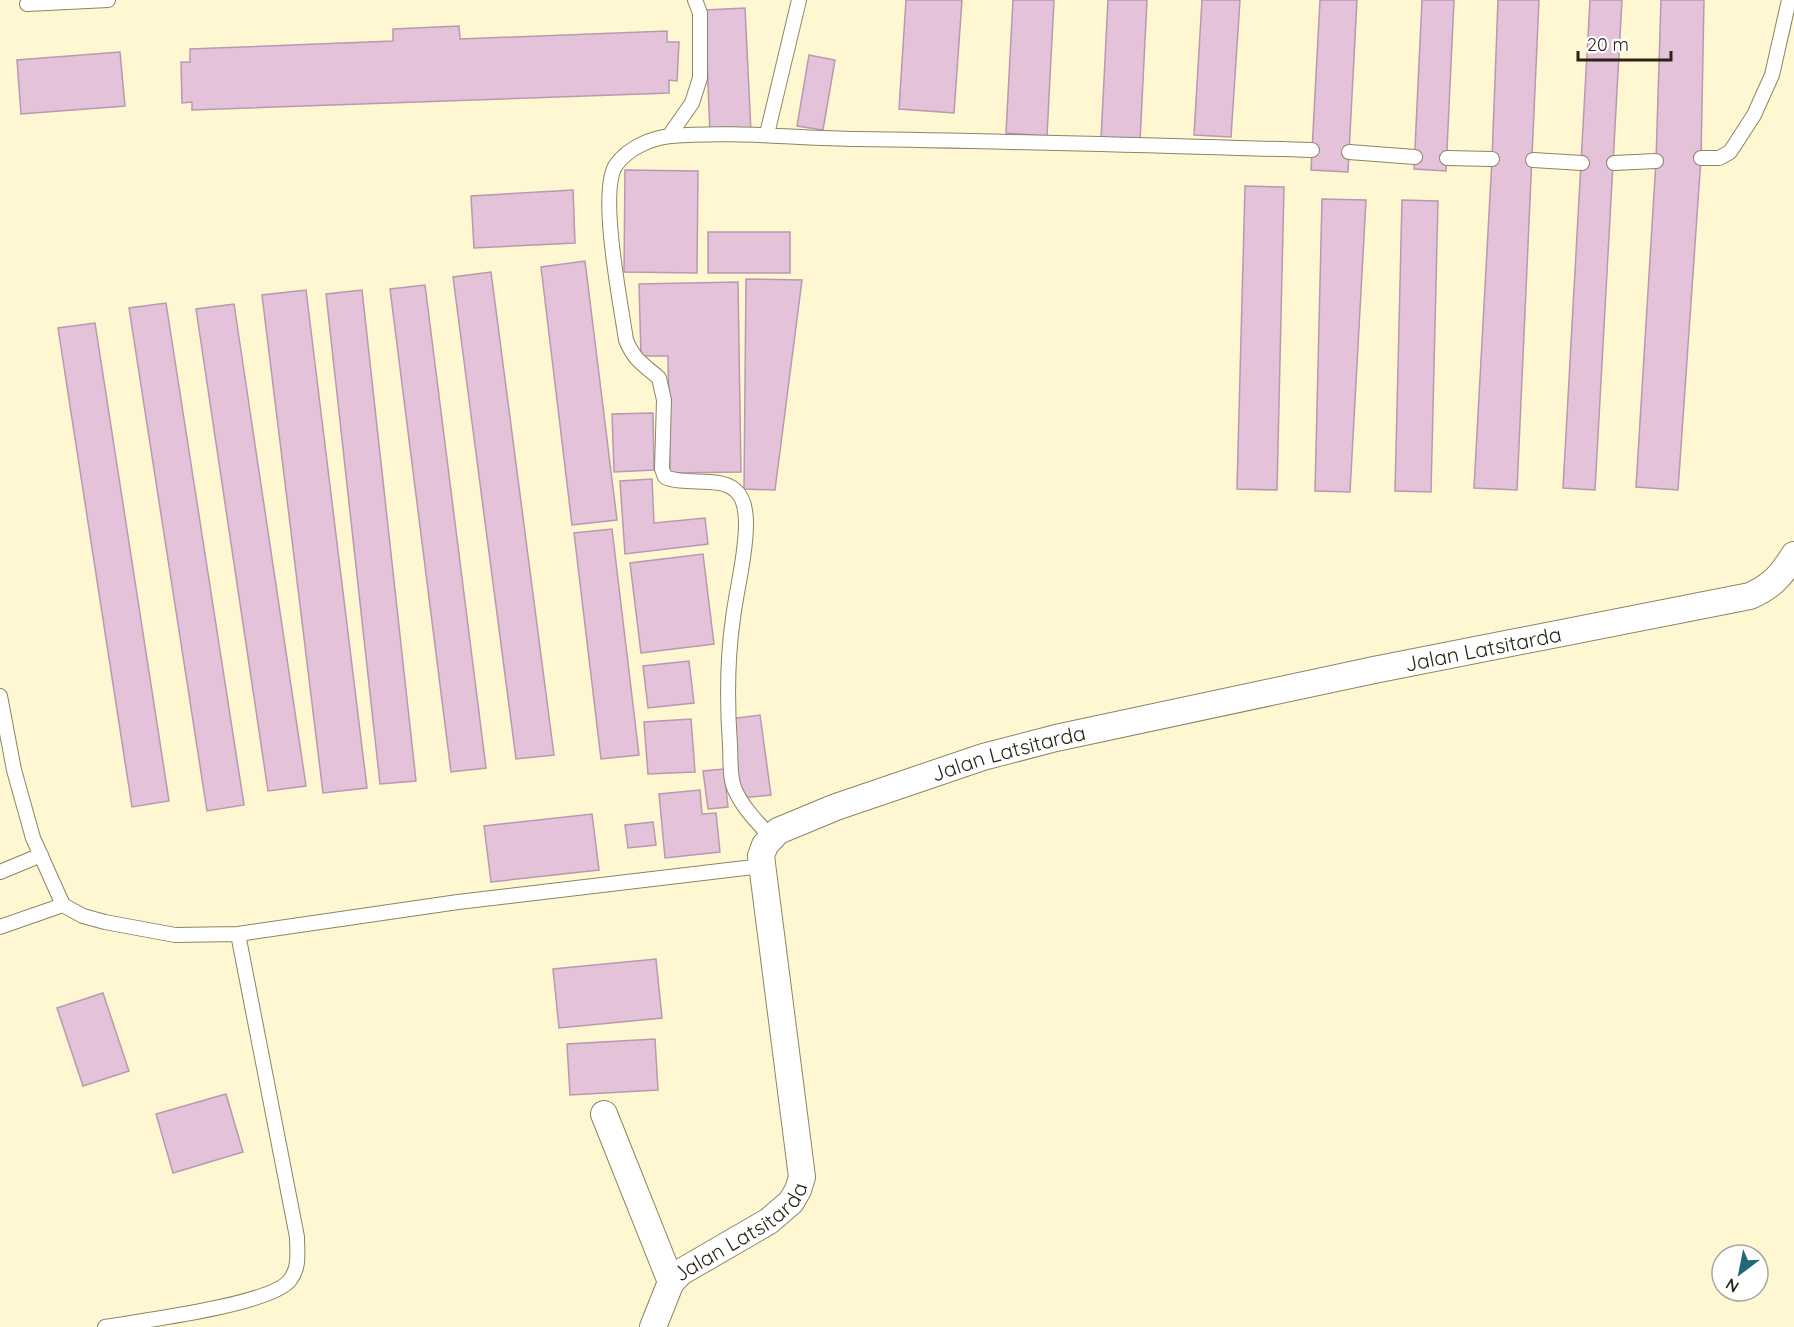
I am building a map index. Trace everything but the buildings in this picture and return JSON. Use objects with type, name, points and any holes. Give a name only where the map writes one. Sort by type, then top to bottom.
[{"type":"street","name":"Jalan Latsitarda","points":[[653,1327],[671,1282],[681,1272],[769,1221],[791,1202],[802,1178],[761,856],[771,837],[785,828],[836,807],[983,757],[1056,738],[1374,670],[1750,596],[1768,588],[1784,571],[1794,555]]},
{"type":"street","points":[[604,1114],[671,1282]]},
{"type":"lane","points":[[27,4],[108,0]]},
{"type":"lane","points":[[669,136],[692,103],[700,78],[700,13],[695,0]]},
{"type":"lane","points":[[767,134],[799,0]]},
{"type":"lane","points":[[1701,158],[1719,158],[1730,152],[1754,115],[1772,75],[1789,0]]},
{"type":"lane","points":[[771,837],[750,814],[735,790],[732,778],[728,716],[730,662],[733,621],[745,541],[744,505],[736,490],[724,484],[690,483],[665,477],[662,469],[664,400],[659,378],[638,362],[626,340],[609,213],[610,183],[615,167],[631,150],[669,136],[767,134],[829,139],[1013,141],[1312,150]]},
{"type":"lane","points":[[1349,152],[1415,157]]},
{"type":"lane","points":[[1447,158],[1492,159]]},
{"type":"lane","points":[[1533,160],[1582,163]]},
{"type":"lane","points":[[1614,163],[1656,161]]},
{"type":"lane","points":[[0,696],[15,770],[33,838],[63,905],[83,916],[139,930],[175,935],[237,934],[458,902],[762,866]]},
{"type":"lane","points":[[0,872],[40,855]]},
{"type":"lane","points":[[0,927],[63,905]]},
{"type":"lane","points":[[105,1327],[239,1303],[269,1293],[288,1283],[298,1268],[297,1237],[237,934]]}]
